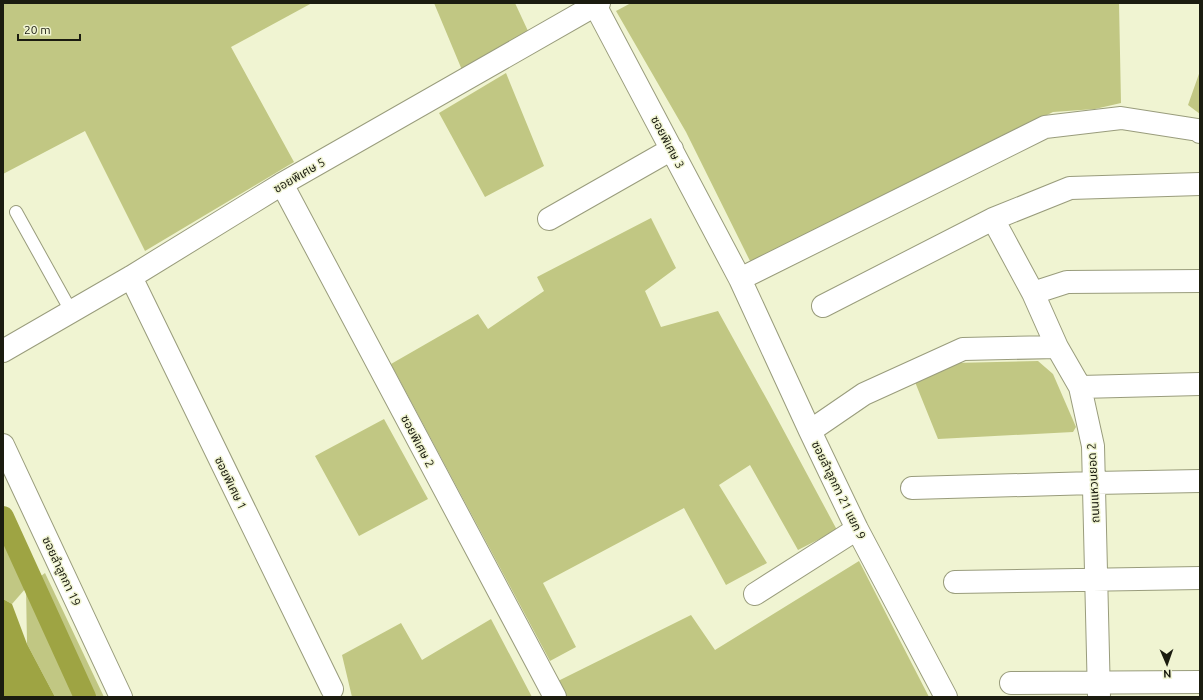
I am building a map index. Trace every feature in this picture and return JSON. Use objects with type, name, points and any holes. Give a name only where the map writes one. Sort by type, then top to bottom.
[{"type":"street","name":"ซอยพิเศษ 3","points":[[593,5],[672,149],[740,279]]},
{"type":"street","name":"ซอยพิเศษ 5","points":[[3,352],[131,277],[282,184],[593,5]]},
{"type":"street","points":[[740,279],[1045,128],[1121,118],[1198,130],[1200,132]]},
{"type":"street","points":[[549,219],[672,149]]},
{"type":"street","name":"ซอยพิเศษ 2","points":[[282,184],[555,697]]},
{"type":"street","points":[[823,306],[993,219],[1070,188],[1200,184]]},
{"type":"street","name":"ถนนแหวนยอด 2","points":[[993,219],[1033,293],[1057,348],[1080,387],[1093,446],[1099,690]]},
{"type":"street","name":"ซอยพิเศษ 1","points":[[131,277],[332,689]]},
{"type":"street","name":"ซอยลำลูกกา 21 แยก 9","points":[[740,279],[857,530],[946,697]]},
{"type":"street","points":[[1033,293],[1067,282],[1200,281]]},
{"type":"street","points":[[810,430],[864,394],[963,349],[1057,348]]},
{"type":"street","points":[[1080,387],[1200,384]]},
{"type":"street","name":"ซอยลำลูกกา 19","points":[[3,445],[122,697]]},
{"type":"street","points":[[912,488],[1200,481]]},
{"type":"street","points":[[755,594],[857,530]]},
{"type":"street","points":[[955,582],[1200,578]]},
{"type":"street","points":[[1011,684],[1099,690],[1200,682]]},
{"type":"lane","points":[[16,212],[71,311]]},
{"type":"shaded area","points":[[3,3],[312,3],[231,47],[294,162],[145,251],[85,131],[3,174]]},
{"type":"shaded area","points":[[434,3],[515,3],[528,31],[462,70]]},
{"type":"shaded area","points":[[631,3],[1119,3],[1121,103],[1095,109],[1053,112],[751,263],[686,132],[616,11]]},
{"type":"shaded area","points":[[1200,71],[1200,114],[1188,105]]},
{"type":"shaded area","points":[[506,73],[544,166],[485,197],[439,113]]},
{"type":"shaded area","points":[[651,218],[676,268],[645,291],[661,327],[718,311],[837,530],[798,550],[750,465],[719,485],[767,563],[726,585],[684,508],[543,583],[576,647],[550,661],[391,364],[478,314],[488,329],[544,291],[537,277]]},
{"type":"shaded area","points":[[1038,361],[1053,374],[1076,427],[1073,432],[938,439],[915,382],[954,363]]},
{"type":"shaded area","points":[[384,419],[428,499],[359,536],[315,456]]},
{"type":"shaded area","points":[[3,537],[26,587],[45,573],[104,697],[55,697],[27,644],[26,588],[12,604],[3,599]]},
{"type":"shaded area","points":[[859,561],[929,697],[566,697],[558,681],[691,615],[715,650]]},
{"type":"shaded area","points":[[3,599],[12,604],[27,644],[55,697],[3,697]]},
{"type":"shaded area","points":[[491,619],[532,697],[352,697],[342,655],[401,623],[422,660]]},
{"type":"waterway","points":[[3,517],[85,697]]}]
